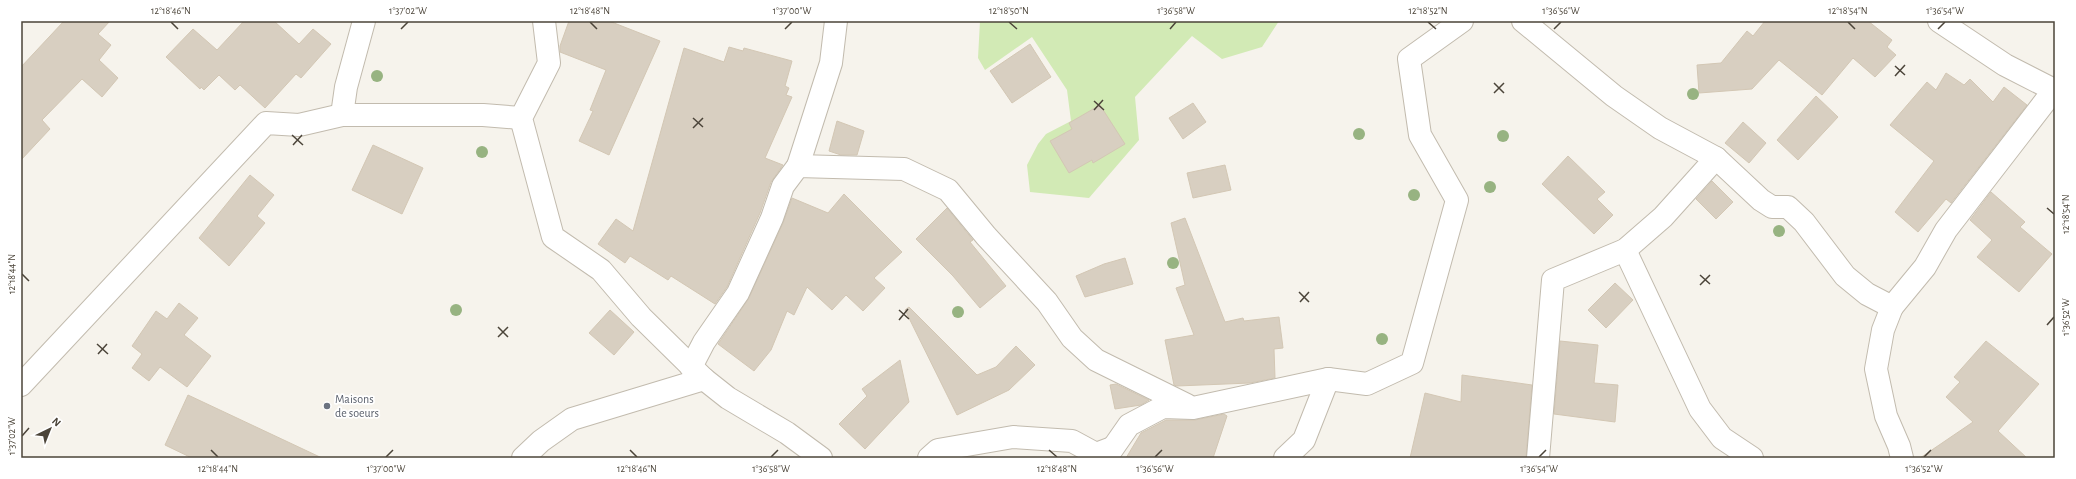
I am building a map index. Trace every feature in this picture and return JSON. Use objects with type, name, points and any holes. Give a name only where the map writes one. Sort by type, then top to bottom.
[{"type":"street","points":[[342,115],[346,87],[364,21]]},
{"type":"street","points":[[544,21],[549,63],[521,118],[553,237],[601,270],[641,317],[697,373],[728,398],[787,433],[821,458]]},
{"type":"street","points":[[697,373],[704,342],[738,293],[772,218],[783,186],[798,166],[831,63],[836,21]]},
{"type":"street","points":[[929,458],[938,450],[1013,437],[1072,441],[1096,454],[1109,453],[1129,425],[1163,407],[1193,408],[1328,379],[1367,384],[1412,363],[1457,200],[1420,135],[1409,59],[1462,21]]},
{"type":"street","points":[[1522,21],[1614,96],[1660,128],[1716,158],[1761,200],[1772,206],[1788,207],[1804,222],[1845,276],[1867,294],[1892,307]]},
{"type":"street","points":[[1902,458],[1899,446],[1886,416],[1876,369],[1883,330],[1892,307],[1924,267],[1946,230],[2054,91],[2005,65],[1939,21]]},
{"type":"street","points":[[21,385],[266,123],[299,125],[342,115],[482,115],[521,118]]},
{"type":"street","points":[[1538,458],[1553,280],[1625,250],[1663,217],[1716,158]]},
{"type":"street","points":[[798,166],[904,169],[948,190],[986,236],[1047,302],[1072,338],[1096,360],[1193,408]]},
{"type":"street","points":[[1625,250],[1700,409],[1722,438],[1752,458]]},
{"type":"street","points":[[523,458],[541,441],[572,419],[697,373]]},
{"type":"street","points":[[1285,458],[1304,440],[1328,379]]},
{"type":"green space","points":[[980,21],[1279,21],[1262,47],[1222,59],[1192,36],[1135,97],[1139,140],[1089,198],[1030,192],[1027,165],[1038,144],[1046,134],[1071,121],[1067,90],[1032,37],[985,70],[978,58]]},
{"type":"building","points":[[64,21],[110,21],[98,34],[111,45],[99,60],[118,78],[102,97],[82,79],[42,120],[50,129],[21,160],[21,67]]},
{"type":"building","points":[[244,21],[274,21],[299,44],[313,29],[331,44],[301,78],[296,74],[265,108],[240,85],[235,90],[219,75],[204,90],[201,87],[200,89],[166,57],[193,29],[217,50]]},
{"type":"building","points":[[569,21],[609,21],[660,41],[609,155],[579,141],[593,111],[590,110],[606,70],[560,52],[560,46]]},
{"type":"building","points":[[1765,21],[1868,21],[1892,40],[1887,47],[1896,55],[1875,77],[1853,58],[1822,95],[1779,60],[1752,89],[1699,93],[1697,65],[1721,63],[1747,31],[1753,36]]},
{"type":"building","points":[[1030,44],[1051,77],[1012,103],[990,71]]},
{"type":"building","points":[[729,47],[743,51],[744,48],[792,61],[785,86],[789,88],[786,95],[792,97],[765,158],[783,165],[771,182],[760,213],[727,287],[715,304],[671,276],[668,280],[630,256],[625,263],[598,244],[616,219],[633,231],[684,48],[724,62]]},
{"type":"building","points":[[1946,73],[1964,85],[1970,79],[1993,102],[2004,87],[2027,105],[1951,203],[1946,199],[1918,232],[1895,212],[1934,161],[1890,125],[1927,82],[1936,90]]},
{"type":"building","points":[[1816,96],[1838,117],[1798,160],[1777,140]]},
{"type":"building","points":[[1193,103],[1206,122],[1183,139],[1169,118]]},
{"type":"building","points":[[1100,105],[1125,144],[1093,163],[1092,160],[1069,173],[1050,141],[1072,129],[1069,123]]},
{"type":"building","points":[[837,121],[864,131],[857,155],[841,155],[829,151]]},
{"type":"building","points":[[1743,122],[1766,143],[1749,163],[1725,143]]},
{"type":"building","points":[[373,145],[423,168],[402,214],[352,190]]},
{"type":"building","points":[[1568,156],[1605,192],[1597,199],[1613,215],[1594,234],[1542,184]]},
{"type":"building","points":[[1225,165],[1231,190],[1193,198],[1187,173]]},
{"type":"building","points":[[250,175],[274,195],[257,216],[265,223],[229,266],[199,238]]},
{"type":"building","points":[[1712,181],[1733,202],[1716,219],[1696,199]]},
{"type":"building","points":[[1991,192],[2025,222],[2020,227],[2052,254],[2019,292],[1977,257],[1992,240],[1970,220]]},
{"type":"building","points":[[844,194],[902,252],[874,278],[885,288],[863,311],[846,295],[832,310],[807,287],[794,315],[787,311],[771,350],[754,371],[718,344],[749,298],[783,223],[792,198],[828,213]]},
{"type":"building","points":[[947,208],[973,240],[970,242],[1006,286],[980,308],[953,276],[916,239]]},
{"type":"building","points":[[1185,218],[1225,322],[1243,318],[1244,321],[1279,317],[1283,348],[1274,349],[1275,378],[1250,383],[1174,385],[1165,340],[1194,335],[1176,288],[1185,285],[1171,223]]},
{"type":"building","points":[[1125,258],[1133,284],[1085,297],[1076,276],[1104,264]]},
{"type":"building","points":[[1615,283],[1633,300],[1606,328],[1588,310]]},
{"type":"building","points":[[179,303],[198,318],[184,335],[211,356],[187,387],[160,367],[149,381],[132,368],[142,354],[132,346],[156,311],[167,319]]},
{"type":"building","points":[[909,307],[977,375],[996,367],[1016,346],[1035,365],[1009,390],[957,415],[905,310]]},
{"type":"building","points":[[610,310],[634,332],[614,355],[589,333]]},
{"type":"building","points":[[1560,341],[1598,345],[1594,383],[1618,385],[1615,422],[1554,414]]},
{"type":"building","points":[[1986,341],[2039,384],[1998,431],[2027,458],[1920,458],[1973,422],[1946,397],[1960,382],[1954,377]]},
{"type":"building","points":[[900,360],[909,402],[865,449],[839,424],[867,396],[862,389]]},
{"type":"building","points":[[1462,375],[1532,385],[1526,458],[1410,458],[1425,393],[1461,402]]},
{"type":"building","points":[[1116,384],[1149,400],[1141,405],[1115,409],[1110,385]]},
{"type":"building","points":[[188,395],[322,458],[192,458],[165,445]]},
{"type":"building","points":[[1224,414],[1227,416],[1213,458],[1126,458],[1141,433],[1166,420],[1195,420]]},
{"type":"place","name":"Maisons de soeurs","points":[[327,406]]}]
